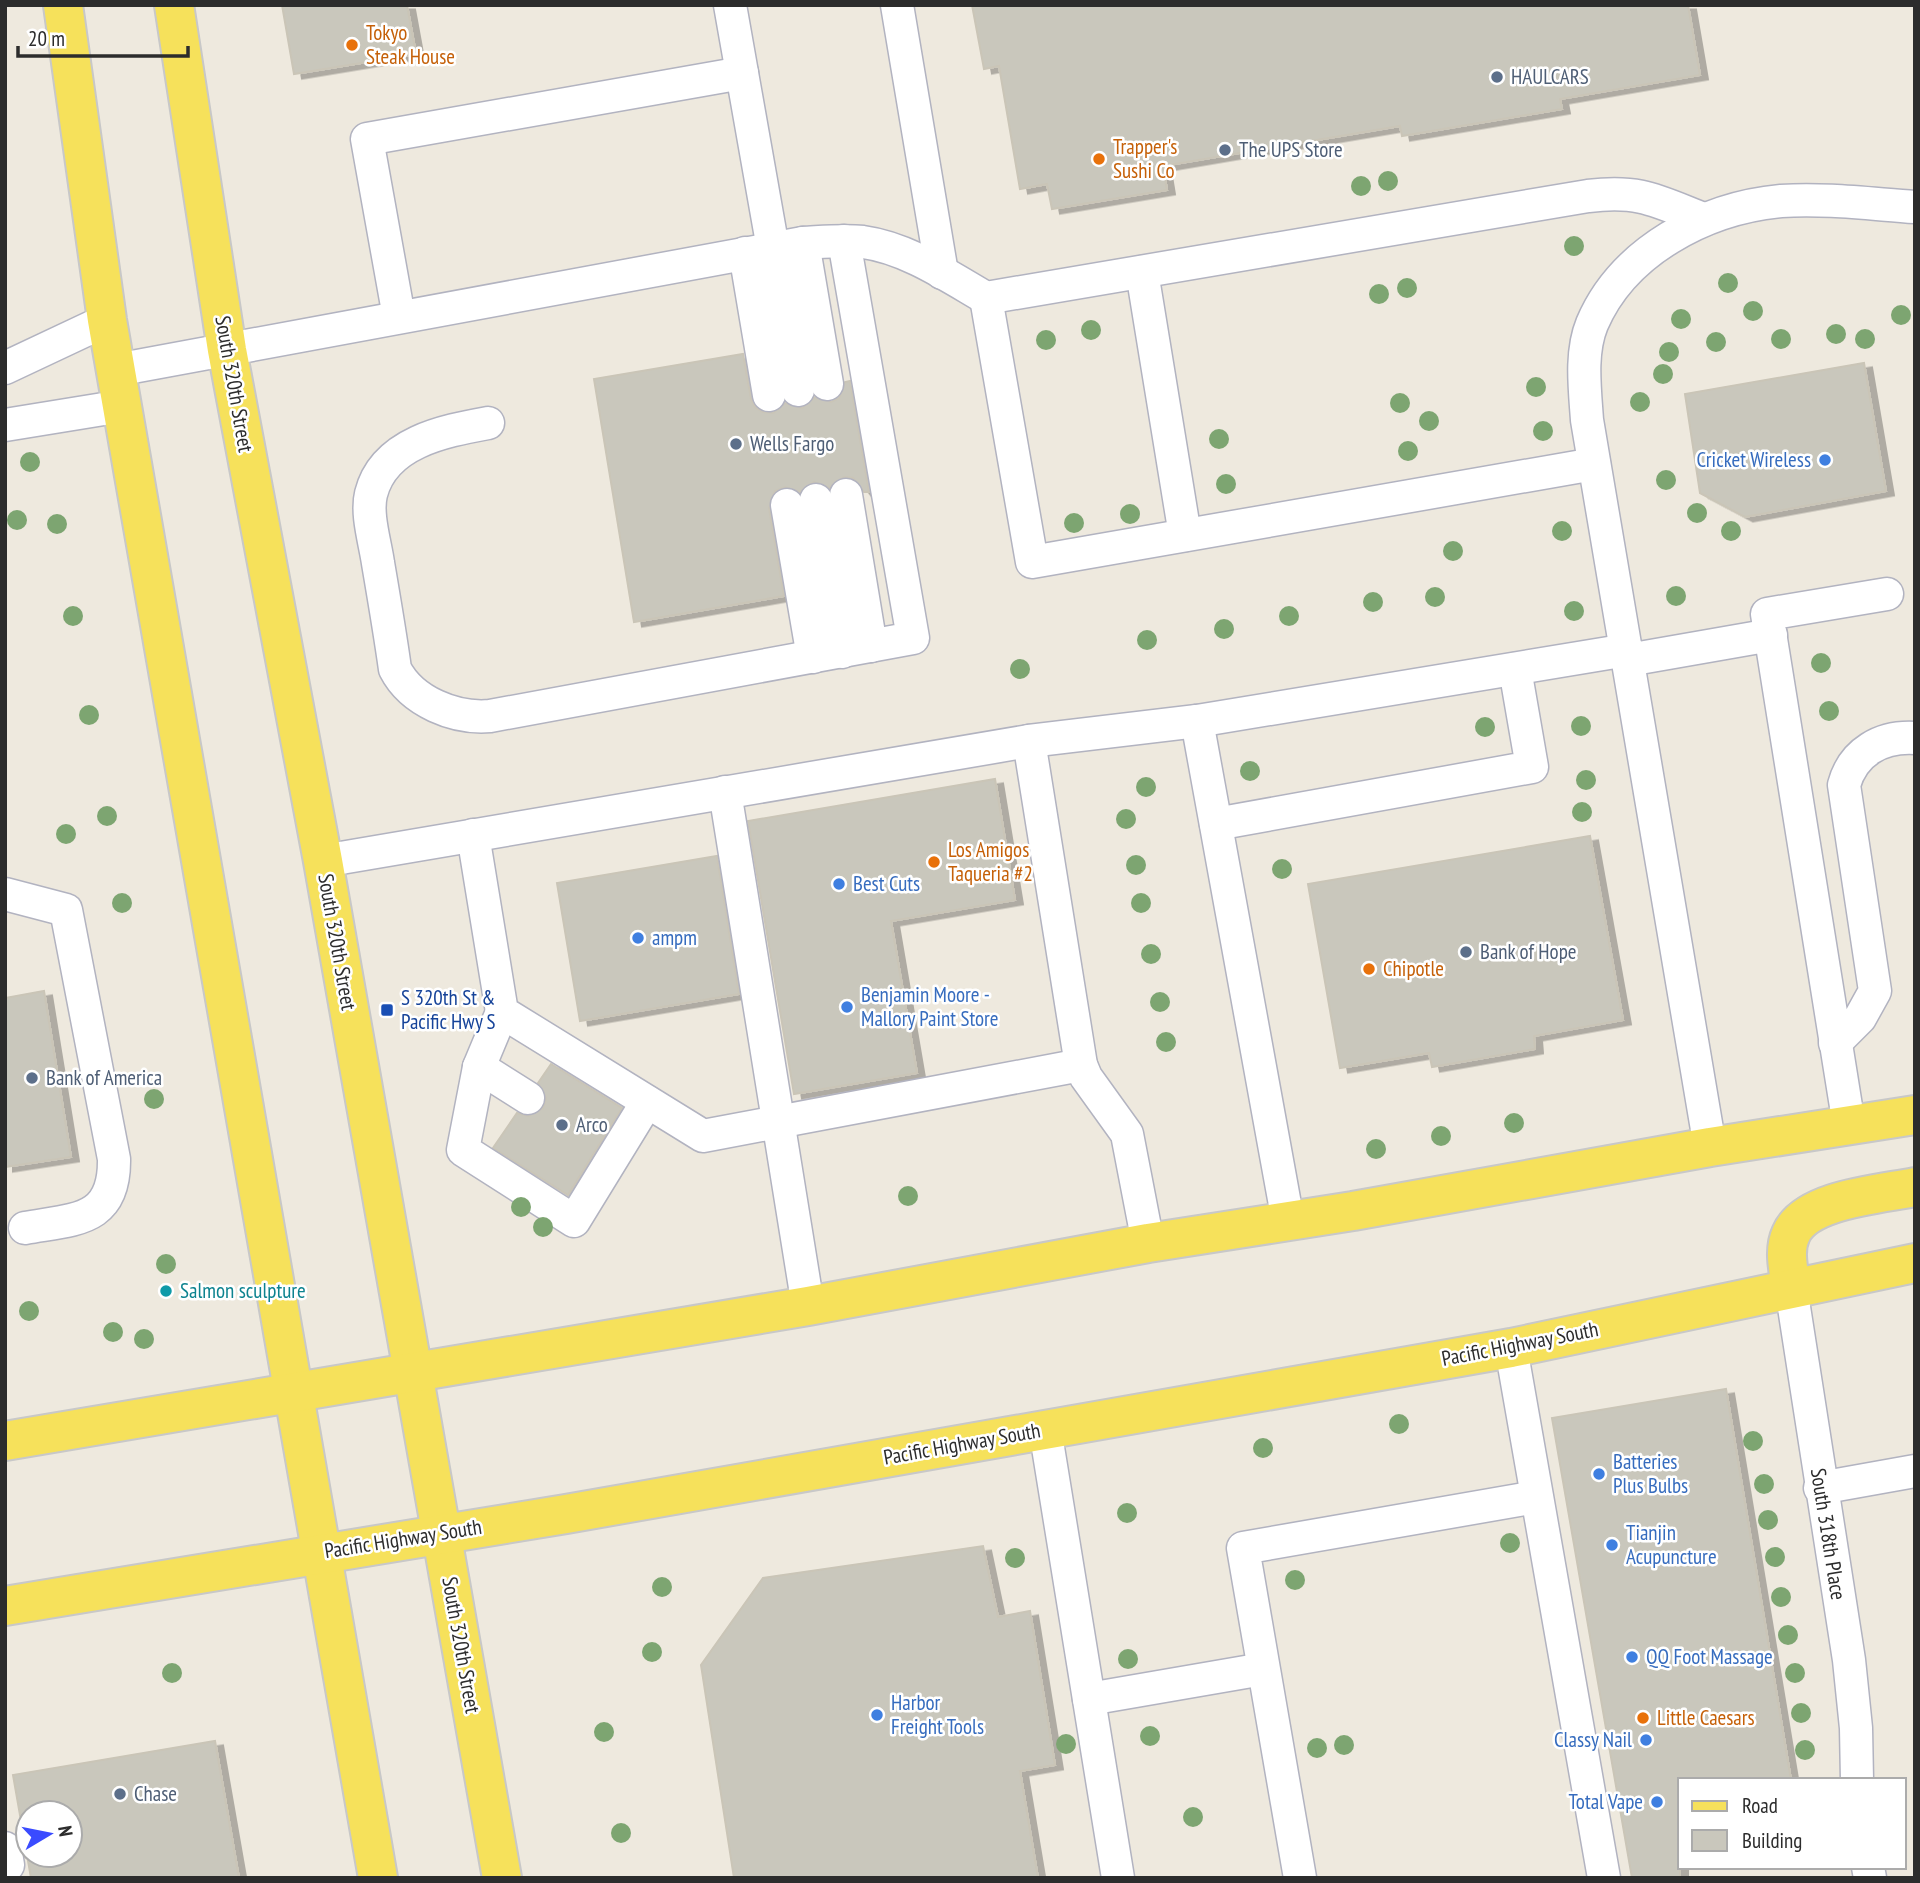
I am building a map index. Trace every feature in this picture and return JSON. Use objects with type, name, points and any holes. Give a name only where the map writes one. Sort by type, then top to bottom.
[{"type":"main road","points":[[63,5],[107,320],[378,1878]]},
{"type":"main road","points":[[150,5],[181,47]]},
{"type":"main road","name":"South 320th Street","points":[[174,5],[227,349],[323,861],[502,1878]]},
{"type":"main road","points":[[5,1441],[808,1306],[1149,1243],[1710,1146],[1915,1115]]},
{"type":"main road","points":[[1791,1288],[1787,1253],[1791,1233],[1805,1215],[1840,1202],[1915,1187]]},
{"type":"main road","name":"Pacific Highway South","points":[[5,1606],[442,1532],[566,1514],[1511,1348],[1915,1263]]},
{"type":"lane","points":[[730,5],[742,73],[759,250],[798,390],[803,243]]},
{"type":"lane","points":[[897,5],[942,273]]},
{"type":"lane","points":[[398,317],[367,139],[742,73]]},
{"type":"lane","points":[[5,425],[227,349],[803,243],[865,242],[942,273],[986,298],[1611,193],[1645,196],[1703,219]]},
{"type":"lane","points":[[1710,1146],[1594,464],[1584,378],[1591,325],[1614,288],[1638,262],[1703,219],[1741,208],[1781,201],[1915,207]]},
{"type":"lane","points":[[488,423],[447,430],[418,441],[387,466],[371,493],[372,524],[395,668],[415,692],[439,708],[456,714],[490,716],[914,638],[844,241]]},
{"type":"lane","points":[[1142,272],[1185,535]]},
{"type":"lane","points":[[986,298],[1032,562],[1594,464]]},
{"type":"lane","points":[[5,368],[107,320]]},
{"type":"lane","points":[[816,500],[842,651]]},
{"type":"lane","points":[[1849,1125],[1767,614],[1887,594]]},
{"type":"lane","points":[[323,861],[1029,741],[1197,721],[1515,669],[1771,635]]},
{"type":"lane","points":[[1216,824],[1532,767],[1515,669]]},
{"type":"lane","points":[[1197,721],[1288,1221]]},
{"type":"lane","points":[[1835,1043],[1860,1018],[1875,991],[1844,785],[1848,770],[1864,751],[1877,744],[1915,738]]},
{"type":"lane","points":[[1029,741],[1081,1065],[1086,1077],[1127,1134],[1149,1243]]},
{"type":"lane","points":[[725,792],[808,1306]]},
{"type":"lane","points":[[473,835],[502,1012],[479,1067],[463,1150],[574,1221],[608,1151],[647,1102]]},
{"type":"lane","points":[[8,893],[66,910],[114,1159],[110,1194],[95,1210],[74,1219],[25,1228]]},
{"type":"lane","points":[[502,1012],[703,1136],[1081,1065]]},
{"type":"lane","points":[[479,1067],[528,1098]]},
{"type":"lane","name":"South 318th Place","points":[[1791,1288],[1820,1488],[1849,1660],[1856,1728],[1857,1778]]},
{"type":"lane","points":[[1511,1348],[1604,1878]]},
{"type":"lane","points":[[1045,1429],[1118,1878]]},
{"type":"lane","points":[[1820,1488],[1915,1471]]},
{"type":"lane","points":[[1300,1878],[1242,1548],[1536,1497]]},
{"type":"lane","points":[[1089,1699],[1263,1669]]},
{"type":"building","name":"Tokyo Steak House","points":[[282,5],[407,5],[416,54],[294,74]]},
{"type":"building","points":[[972,5],[1688,5],[1700,75],[1560,99],[1562,109],[1402,136],[1400,126],[1163,166],[1167,190],[1052,209],[1047,184],[1020,189],[999,66],[984,69]]},
{"type":"building","name":"Wells Fargo","points":[[743,354],[751,399],[755,407],[763,412],[773,413],[785,403],[802,408],[815,397],[831,402],[839,398],[845,382],[850,381],[869,492],[864,492],[853,478],[844,477],[829,488],[814,482],[800,492],[785,487],[775,491],[769,508],[784,596],[634,622],[594,379]]},
{"type":"building","points":[[1864,363],[1886,491],[1745,517],[1700,493],[1685,394]]},
{"type":"building","points":[[995,779],[1015,900],[891,921],[917,1073],[794,1094],[748,821]]},
{"type":"building","points":[[1590,836],[1623,1020],[1534,1036],[1535,1049],[1432,1067],[1429,1053],[1340,1068],[1308,884]]},
{"type":"building","name":"ampm","points":[[717,856],[739,994],[580,1021],[557,883]]},
{"type":"building","name":"Bank of America","points":[[44,991],[71,1157],[5,1167],[5,998]]},
{"type":"building","name":"Arco","points":[[551,1064],[622,1108],[568,1195],[493,1148],[517,1113],[528,1116],[543,1108],[546,1098],[538,1083]]},
{"type":"building","points":[[1726,1389],[1791,1778],[1678,1778],[1680,1878],[1632,1878],[1552,1418]]},
{"type":"building","name":"Harbor Freight Tools","points":[[983,1546],[998,1617],[1030,1611],[1055,1765],[1020,1771],[1038,1878],[734,1878],[701,1665],[763,1578]]},
{"type":"building","name":"Chase","points":[[215,1741],[239,1878],[31,1878],[29,1869],[84,1869],[84,1799],[17,1799],[13,1775]]},
{"type":"place","name":"Tokyo Steak House","points":[[352,45]]},
{"type":"place","name":"HAULCARS","points":[[1497,77]]},
{"type":"place","name":"The UPS Store","points":[[1225,150]]},
{"type":"place","name":"Trapper's Sushi Co","points":[[1099,159]]},
{"type":"place","name":"Wells Fargo","points":[[736,444]]},
{"type":"place","name":"Cricket Wireless","points":[[1825,460]]},
{"type":"place","name":"Los Amigos Taqueria #2","points":[[934,862]]},
{"type":"place","name":"Best Cuts","points":[[839,884]]},
{"type":"place","name":"ampm","points":[[638,938]]},
{"type":"place","name":"Bank of Hope","points":[[1466,952]]},
{"type":"place","name":"Chipotle","points":[[1369,969]]},
{"type":"place","name":"Benjamin Moore - Mallory Paint Store","points":[[847,1007]]},
{"type":"place","name":"S 320th St & Pacific Hwy S","points":[[387,1010]]},
{"type":"place","name":"Bank of America","points":[[32,1078]]},
{"type":"place","name":"Arco","points":[[562,1125]]},
{"type":"place","name":"Salmon sculpture","points":[[166,1291]]},
{"type":"place","name":"Batteries Plus Bulbs","points":[[1599,1474]]},
{"type":"place","name":"Tianjin Acupuncture","points":[[1612,1545]]},
{"type":"place","name":"QQ Foot Massage","points":[[1632,1657]]},
{"type":"place","name":"Harbor Freight Tools","points":[[877,1715]]},
{"type":"place","name":"Little Caesars","points":[[1643,1718]]},
{"type":"place","name":"Classy Nail","points":[[1646,1740]]},
{"type":"place","name":"Chase","points":[[120,1794]]},
{"type":"place","name":"Total Vape","points":[[1657,1802]]}]
